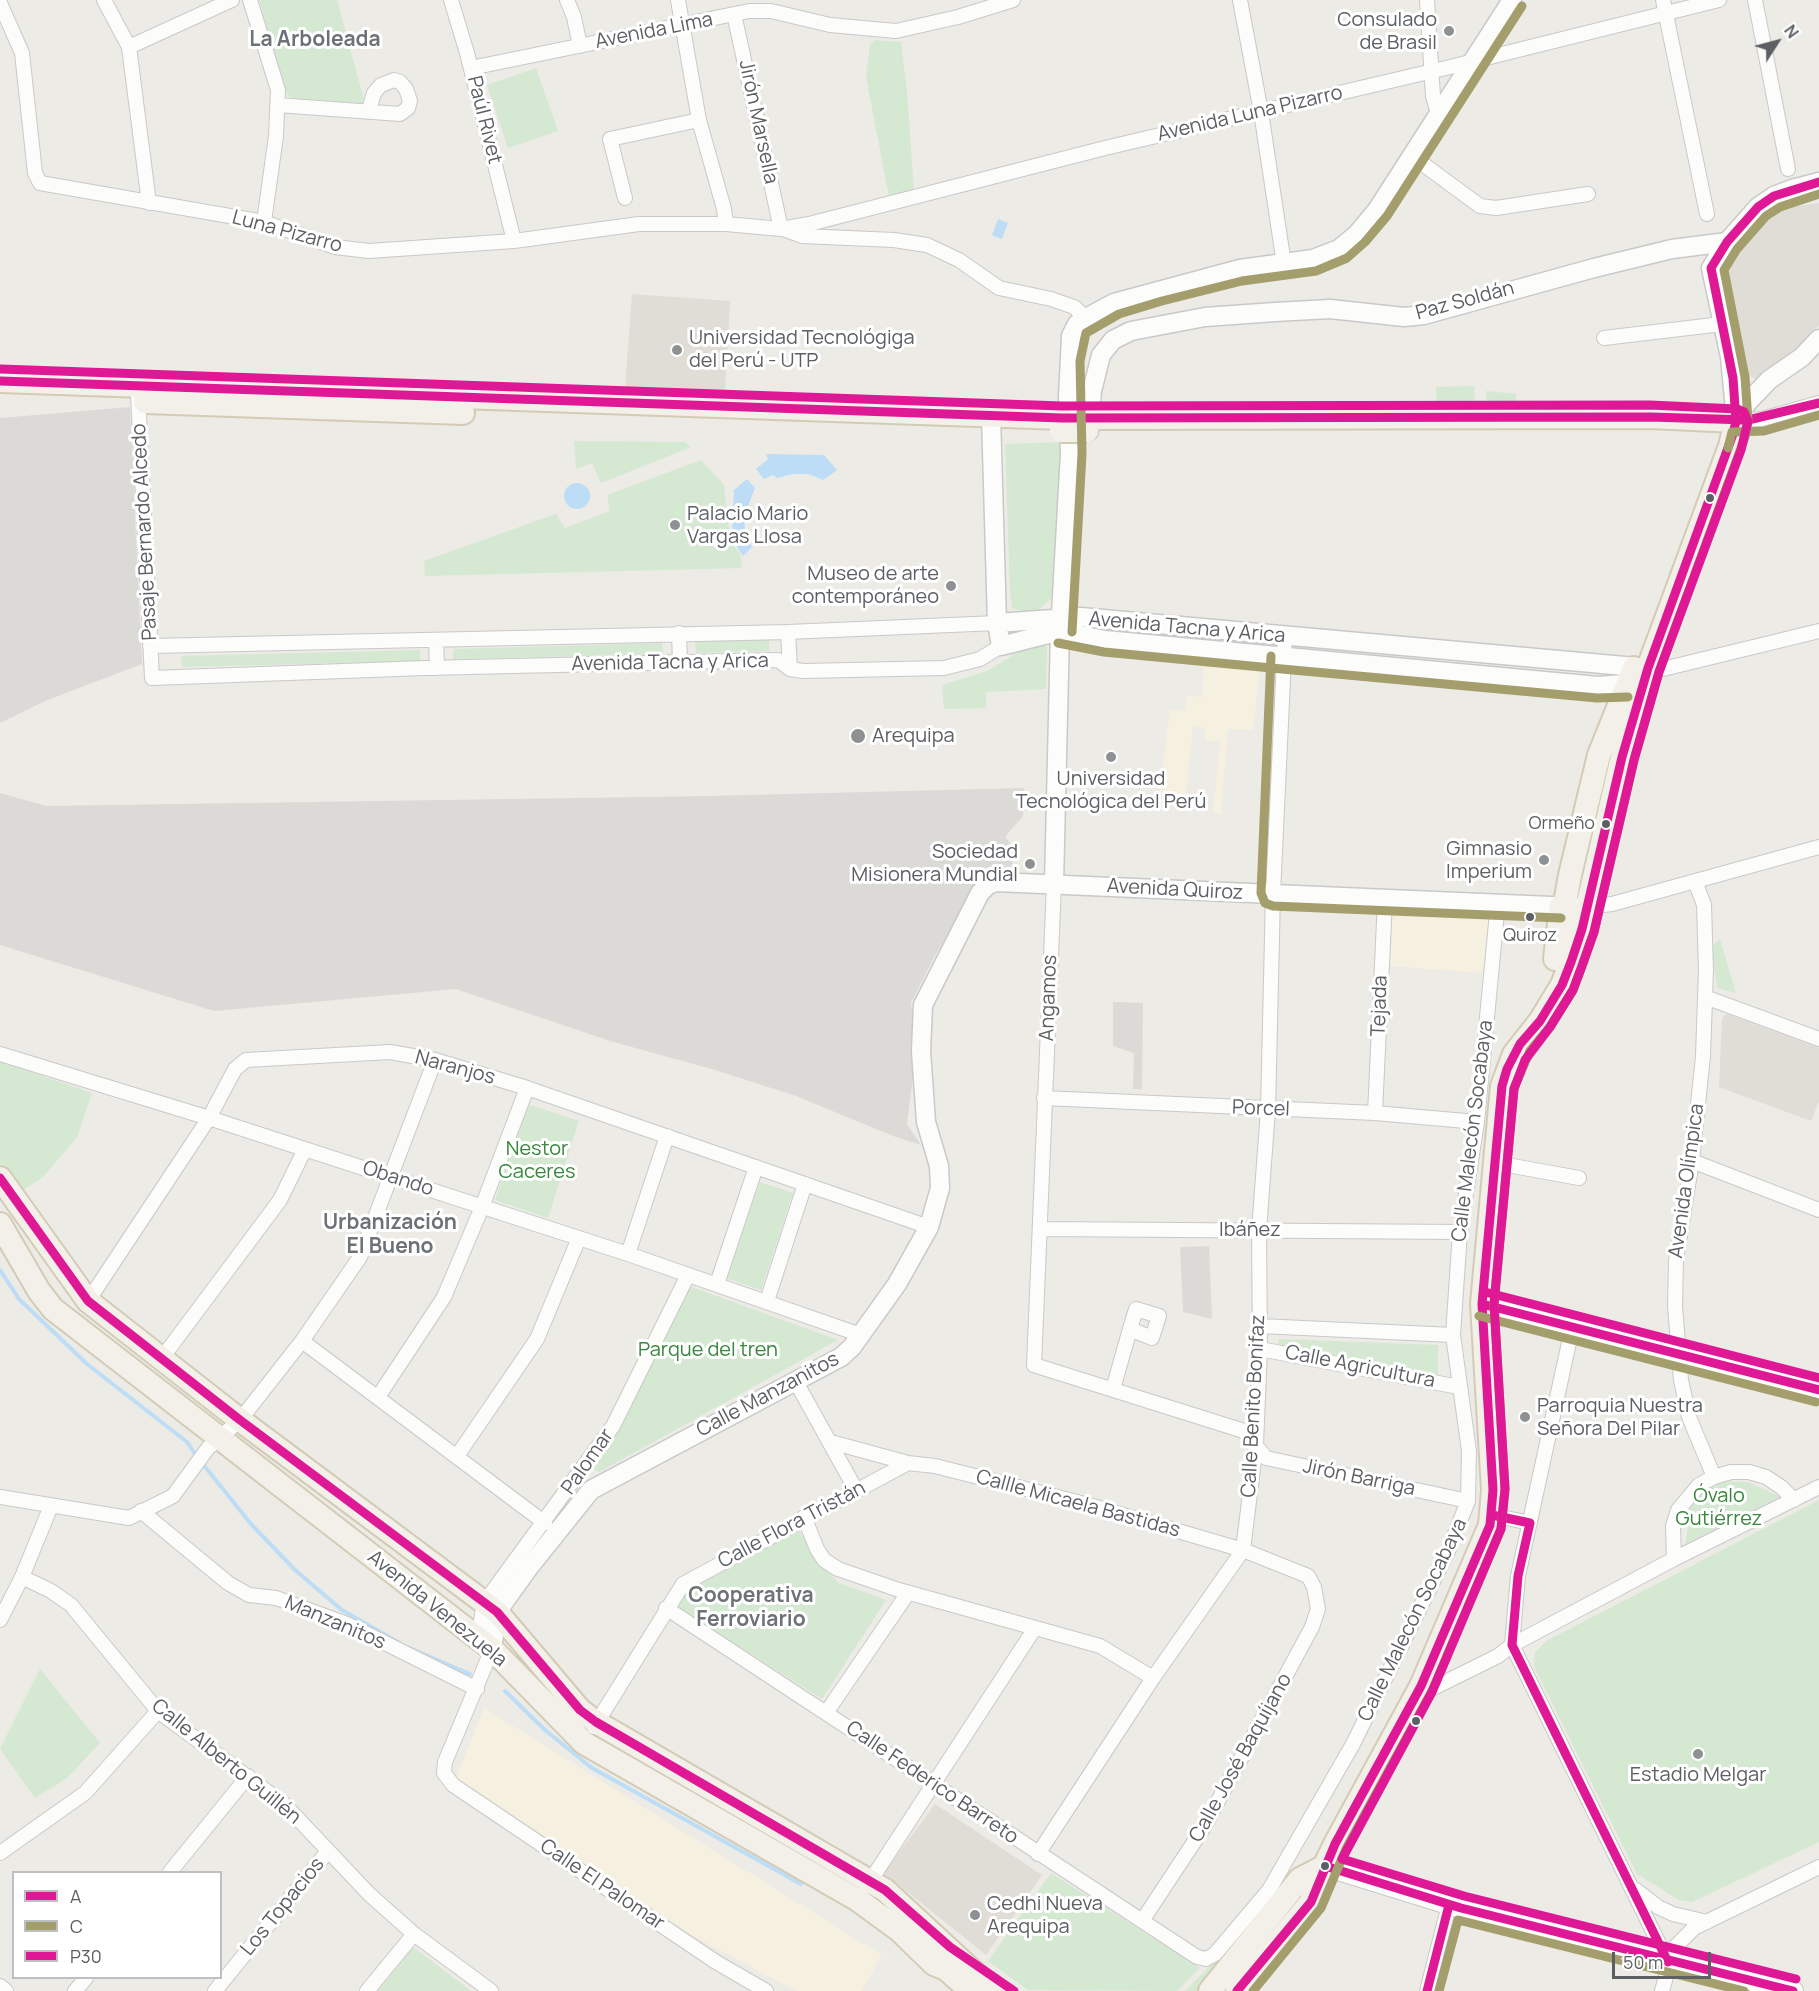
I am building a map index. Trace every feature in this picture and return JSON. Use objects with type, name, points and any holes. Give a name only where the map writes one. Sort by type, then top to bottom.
[{"type":"main road","points":[[0,381],[138,394]]},
{"type":"main road","points":[[0,396],[138,394],[991,423],[1728,427],[1643,675],[1585,907],[1582,929],[1571,962],[1562,985],[1540,1021],[1520,1044],[1506,1069],[1502,1086],[1482,1304],[1492,1515]]},
{"type":"main road","points":[[1556,959],[1570,875],[1599,755],[1643,675]]},
{"type":"main road","points":[[1551,1001],[1561,906]]},
{"type":"main road","name":"Avenida Venezuela","points":[[0,1178],[88,1301],[240,1420],[491,1608],[580,1710],[596,1722],[885,1890],[950,1947],[994,1991]]},
{"type":"main road","name":"Avenida Venezuela","points":[[0,1224],[39,1292],[53,1309],[213,1442],[486,1651],[584,1743],[858,1900],[970,1991]]},
{"type":"main road","points":[[1482,1304],[1572,1329],[1819,1390]]},
{"type":"main road","name":"Calle Malecón Socabaya","points":[[1237,1991],[1311,1902],[1322,1870],[1418,1691],[1475,1565],[1492,1515]]},
{"type":"main road","points":[[1218,1991],[1293,1898],[1322,1870]]},
{"type":"main road","points":[[1210,1991],[1300,1879],[1322,1870],[1668,1962],[1793,1991]]},
{"type":"main road","points":[[950,1947],[1014,1991]]},
{"type":"main road","points":[[934,1964],[956,1991]]},
{"type":"street","points":[[104,0],[129,47],[149,203]]},
{"type":"street","points":[[129,47],[232,0]]},
{"type":"street","points":[[250,0],[278,90],[264,222]]},
{"type":"street","name":"Paúl Rivet","points":[[451,0],[471,68],[514,241]]},
{"type":"street","points":[[567,0],[574,17],[580,46]]},
{"type":"street","points":[[678,0],[699,120],[724,209],[726,224]]},
{"type":"street","name":"Avenida Lima","points":[[471,68],[682,27],[734,14],[771,10],[830,25],[896,31],[958,17],[1013,0]]},
{"type":"street","points":[[1240,0],[1261,112],[1284,264]]},
{"type":"street","points":[[1427,0],[1432,71],[1438,114]]},
{"type":"street","points":[[781,229],[802,236],[894,240],[927,245],[959,260],[999,288],[1031,294],[1074,307],[1086,318],[1114,303],[1159,289],[1240,269],[1284,264],[1322,255],[1339,249],[1357,234],[1412,156],[1512,0]]},
{"type":"street","points":[[1663,0],[1707,214]]},
{"type":"street","name":"Avenida Luna Pizarro","points":[[781,229],[876,208],[1105,148],[1666,15],[1719,0]]},
{"type":"street","points":[[1755,0],[1788,169]]},
{"type":"street","name":"Luna Pizarro","points":[[1,12],[22,53],[35,173],[39,183],[264,222],[335,247],[369,251],[514,241],[627,225],[726,224],[781,229]]},
{"type":"street","name":"Jirón Marsella","points":[[734,14],[781,229]]},
{"type":"street","points":[[278,105],[369,110]]},
{"type":"street","points":[[625,198],[610,139],[699,120]]},
{"type":"street","points":[[1412,156],[1480,206],[1496,208],[1588,194]]},
{"type":"street","points":[[1728,427],[1733,378],[1711,268],[1727,242],[1758,207],[1774,196],[1819,182]]},
{"type":"street","name":"Paz Soldán","points":[[1088,424],[1093,383],[1101,355],[1113,340],[1131,331],[1205,317],[1275,312],[1330,309],[1404,317],[1424,315],[1535,282],[1672,249],[1727,242]]},
{"type":"street","name":"Angamos","points":[[1034,1365],[1053,884],[1060,625],[1070,453],[1068,360],[1071,336],[1086,318]]},
{"type":"street","points":[[1604,338],[1722,324]]},
{"type":"street","points":[[1728,427],[1769,380],[1802,357],[1819,339]]},
{"type":"street","points":[[1733,378],[1757,393]]},
{"type":"street","name":"Pasaje Bernardo Alcedo","points":[[138,394],[153,678]]},
{"type":"street","points":[[1728,427],[1819,404]]},
{"type":"street","points":[[991,423],[997,623],[1001,646]]},
{"type":"street","name":"Avenida Tacna y Arica","points":[[153,678],[437,668],[778,660],[790,669],[803,671],[944,668],[980,659],[1001,646],[1081,617],[1643,675]]},
{"type":"street","name":"Avenida Tacna y Arica","points":[[150,646],[788,632],[997,623],[1060,625],[1104,640],[1598,686],[1643,675]]},
{"type":"street","points":[[1643,675],[1819,631]]},
{"type":"street","points":[[788,632],[790,669]]},
{"type":"street","points":[[679,633],[680,663]]},
{"type":"street","name":"Calle Benito Bonifaz","points":[[1038,1854],[1153,1678],[1244,1550],[1256,1445],[1260,1350],[1259,1230],[1268,1110],[1273,894],[1285,637]]},
{"type":"street","points":[[436,640],[437,668]]},
{"type":"street","points":[[1585,907],[1612,904],[1819,847]]},
{"type":"street","name":"Avenida Olímpica","points":[[1695,881],[1704,905],[1703,1056],[1692,1161],[1676,1260],[1677,1355],[1689,1417],[1714,1477]]},
{"type":"street","name":"Calle Manzanitos","points":[[444,1773],[445,1762],[478,1687],[486,1651],[491,1608],[530,1566],[591,1490],[841,1357],[861,1335],[897,1284],[929,1227],[940,1188],[939,1166],[926,1122],[921,1051],[922,1005],[980,893],[996,882],[1053,884]]},
{"type":"street","name":"Avenida Quiroz","points":[[1053,884],[1585,907]]},
{"type":"street","name":"Tejada","points":[[1375,1113],[1384,900]]},
{"type":"street","name":"Calle Malecón Socabaya","points":[[1197,1957],[1206,1959],[1215,1954],[1269,1890],[1353,1744],[1449,1549],[1468,1501],[1469,1451],[1453,1335],[1460,1232],[1477,1122],[1498,902]]},
{"type":"street","points":[[1705,997],[1819,1039]]},
{"type":"street","name":"Naranjos","points":[[88,1301],[209,1118],[235,1069],[246,1060],[390,1052],[435,1060],[527,1088],[929,1227]]},
{"type":"street","name":"Obando","points":[[0,1054],[209,1118],[579,1238],[861,1335]]},
{"type":"street","points":[[0,1497],[129,1518],[173,1496],[213,1442],[240,1420],[302,1341],[360,1257],[435,1060]]},
{"type":"street","points":[[378,1397],[444,1297],[482,1207],[527,1088]]},
{"type":"street","name":"Porcel","points":[[1044,1098],[1268,1110],[1375,1113],[1477,1122]]},
{"type":"street","points":[[628,1254],[667,1136]]},
{"type":"street","points":[[162,1358],[280,1200],[305,1149]]},
{"type":"street","points":[[1692,1161],[1819,1210]]},
{"type":"street","points":[[1496,1163],[1579,1178]]},
{"type":"street","points":[[717,1284],[756,1167]]},
{"type":"street","points":[[767,1301],[805,1184]]},
{"type":"street","name":"Ibáñez","points":[[1040,1228],[1460,1232]]},
{"type":"street","points":[[457,1456],[537,1339],[579,1238]]},
{"type":"street","name":"Palomar","points":[[491,1608],[545,1523],[613,1426],[688,1275]]},
{"type":"street","name":"Calle Agricultura","points":[[1260,1326],[1453,1335]]},
{"type":"street","points":[[1113,1389],[1130,1329]]},
{"type":"street","points":[[1572,1329],[1518,1576],[1512,1645],[1668,1962]]},
{"type":"street","points":[[302,1341],[545,1523]]},
{"type":"street","name":"Calle Agricultura","points":[[1260,1350],[1288,1353],[1460,1387]]},
{"type":"street","name":"Jirón Barriga","points":[[1034,1365],[1244,1431],[1266,1458],[1468,1501]]},
{"type":"street","points":[[796,1382],[856,1490]]},
{"type":"street","name":"Callle Micaela Bastidas","points":[[831,1442],[908,1463],[935,1466],[1089,1505],[1244,1550],[1293,1568],[1308,1576],[1314,1587]]},
{"type":"street","name":"Calle Flora Tristán","points":[[584,1743],[677,1590],[690,1580],[804,1517],[908,1463]]},
{"type":"street","points":[[1674,1559],[1673,1526],[1678,1510],[1693,1491],[1714,1477],[1731,1472],[1749,1472],[1766,1477],[1794,1500]]},
{"type":"street","points":[[1418,1691],[1498,1656],[1512,1645],[1674,1559],[1819,1487]]},
{"type":"street","points":[[0,1620],[22,1577],[51,1506]]},
{"type":"street","name":"Manzanitos","points":[[141,1512],[228,1583],[249,1595],[276,1598],[347,1624],[478,1687]]},
{"type":"street","points":[[1492,1515],[1530,1523]]},
{"type":"street","points":[[804,1517],[825,1560],[838,1569],[908,1593],[1100,1646],[1153,1678]]},
{"type":"street","name":"Calle Alberto Guillén","points":[[22,1577],[51,1591],[71,1605],[158,1711],[284,1804],[369,1894],[414,1934],[490,1991]]},
{"type":"street","name":"Calle José Baquíjano","points":[[1142,1922],[1214,1810],[1307,1638],[1318,1609],[1314,1587]]},
{"type":"street","points":[[826,1713],[908,1593]]},
{"type":"street","name":"Calle Federico Barreto","points":[[666,1608],[1197,1957]]},
{"type":"street","points":[[858,1900],[1035,1628]]},
{"type":"street","points":[[0,1853],[85,1793],[158,1711]]},
{"type":"street","name":"Calle El Palomar","points":[[444,1773],[453,1785],[716,1962],[766,1991]]},
{"type":"street","points":[[171,1871],[248,1776]]},
{"type":"street","name":"Los Topacios","points":[[215,1991],[328,1851]]},
{"type":"street","points":[[1662,1991],[1668,1962],[1683,1937],[1707,1922],[1819,1867]]},
{"type":"street","points":[[1630,1884],[1665,1911],[1690,1920],[1707,1922]]},
{"type":"street","points":[[1427,1991],[1449,1905]]},
{"type":"street","points":[[367,1991],[414,1934]]},
{"type":"street","points":[[75,1991],[84,1979]]},
{"type":"street","points":[[0,1986],[6,1991]]},
{"type":"shaded area","points":[[1819,203],[1819,325],[1794,355],[1755,379],[1746,373],[1729,324],[1718,269],[1719,260],[1764,211]]},
{"type":"shaded area","name":"Universidad Tecnológiga del Perú - UTP","points":[[632,294],[730,301],[725,390],[625,388]]},
{"type":"shaded area","points":[[130,407],[142,664],[45,701],[0,723],[0,418]]},
{"type":"shaded area","points":[[1203,667],[1260,669],[1253,730],[1228,729],[1221,814],[1213,813],[1220,742],[1206,740],[1204,727],[1193,726],[1186,796],[1160,792],[1170,709],[1186,711],[1186,696],[1202,697]]},
{"type":"shaded area","points":[[1024,788],[1023,816],[1005,837],[1015,849],[1010,874],[983,877],[934,957],[911,1003],[917,1045],[907,1124],[921,1145],[893,1136],[796,1096],[715,1070],[610,1041],[456,989],[214,1011],[0,945],[0,793],[46,806],[710,796]]},
{"type":"shaded area","points":[[1390,910],[1487,915],[1490,919],[1483,973],[1389,966]]},
{"type":"shaded area","points":[[1113,1002],[1143,1003],[1142,1089],[1133,1089],[1134,1053],[1113,1046]]},
{"type":"shaded area","points":[[1727,1014],[1819,1048],[1819,1101],[1811,1121],[1719,1087],[1722,1018]]},
{"type":"shaded area","points":[[1209,1246],[1212,1319],[1183,1312],[1180,1247]]},
{"type":"shaded area","points":[[484,1708],[882,1955],[862,1991],[796,1991],[658,1917],[455,1781]]},
{"type":"shaded area","name":"Cedhi Nueva Arequipa","points":[[935,1804],[1042,1875],[986,1955],[884,1873]]},
{"type":"green space","points":[[259,0],[337,0],[365,104],[294,98],[287,95]]},
{"type":"green space","points":[[875,40],[901,42],[907,91],[914,190],[889,197],[866,77],[870,44]]},
{"type":"green space","points":[[536,68],[558,131],[508,148],[487,85]]},
{"type":"green space","points":[[1474,386],[1475,403],[1437,402],[1436,387]]},
{"type":"green space","points":[[1486,391],[1516,394],[1516,405],[1487,404]]},
{"type":"green space","points":[[574,441],[685,442],[691,447],[601,483],[592,463],[576,469]]},
{"type":"green space","points":[[1064,442],[1059,536],[1051,599],[1038,610],[1024,612],[1012,608],[1010,592],[1005,444]]},
{"type":"green space","points":[[701,460],[724,485],[730,540],[740,554],[742,568],[425,576],[424,561],[556,514],[565,528],[610,511],[607,495]]},
{"type":"green space","points":[[769,639],[769,651],[696,653],[695,642]]},
{"type":"green space","points":[[662,643],[663,654],[453,659],[454,649]]},
{"type":"green space","points":[[1031,644],[1047,646],[1046,689],[986,692],[986,708],[944,709],[942,685],[987,671]]},
{"type":"green space","points":[[420,650],[420,661],[182,667],[181,656]]},
{"type":"green space","points":[[1720,939],[1736,993],[1717,988],[1712,946]]},
{"type":"green space","points":[[0,1061],[92,1093],[77,1137],[43,1177],[20,1192],[0,1163]]},
{"type":"green space","name":"Nestor Caceres","points":[[527,1104],[579,1121],[548,1218],[495,1200]]},
{"type":"green space","points":[[760,1182],[793,1193],[761,1290],[726,1278]]},
{"type":"green space","name":"Parque del tren","points":[[678,1282],[838,1340],[599,1472],[588,1466]]},
{"type":"green space","points":[[1279,1339],[1438,1345],[1438,1380],[1278,1347]]},
{"type":"green space","name":"Óvalo Gutiérrez","points":[[1726,1481],[1748,1482],[1783,1498],[1689,1548],[1685,1546],[1691,1507],[1705,1490]]},
{"type":"green space","name":"Estadio Melgar","points":[[1819,1500],[1819,1842],[1692,1902],[1679,1900],[1637,1874],[1534,1667],[1535,1652],[1548,1640]]},
{"type":"green space","points":[[796,1524],[815,1559],[839,1583],[886,1600],[822,1699],[676,1606],[692,1585]]},
{"type":"green space","points":[[40,1669],[100,1743],[67,1778],[35,1798],[0,1749]]},
{"type":"green space","points":[[1051,1873],[1200,1968],[1177,1991],[1028,1990],[988,1961]]},
{"type":"green space","points":[[1266,1910],[1204,1991],[1185,1991]]},
{"type":"green space","points":[[413,1947],[471,1991],[378,1991]]},
{"type":"water","points":[[998,219],[1008,223],[1002,239],[992,235]]},
{"type":"water","points":[[766,454],[824,455],[837,470],[823,480],[809,474],[793,474],[777,478],[773,475],[764,479],[756,469],[768,459]]},
{"type":"water","points":[[747,479],[755,488],[744,516],[745,530],[752,547],[743,556],[732,540],[734,490]]},
{"type":"water","points":[[577,483],[586,487],[590,496],[586,505],[577,509],[568,505],[564,496],[568,487]]},
{"type":"waterway","points":[[0,1270],[19,1299],[87,1364],[187,1442],[197,1457]]},
{"type":"waterway","points":[[202,1463],[251,1524],[295,1570],[342,1610],[401,1644]]},
{"type":"waterway","points":[[407,1647],[470,1674]]},
{"type":"waterway","points":[[505,1691],[545,1730],[592,1768],[801,1884]]},
{"type":"transit line","name":"C","points":[[1072,632],[1082,454],[1080,361],[1086,333],[1119,314],[1162,301],[1242,281],[1316,271],[1347,258],[1365,242],[1387,216],[1522,6]]},
{"type":"transit line","name":"A","points":[[1237,1991],[1311,1902],[1335,1844],[1421,1686],[1490,1525],[1493,1490],[1482,1304],[1502,1086],[1507,1069],[1520,1044],[1540,1021],[1562,985],[1571,962],[1582,929],[1622,757],[1648,668],[1733,434],[1736,421],[1733,378],[1711,268],[1727,242],[1758,207],[1774,196],[1819,182]]},
{"type":"transit line","name":"C","points":[[1253,1991],[1321,1908],[1346,1849],[1432,1691],[1501,1529],[1505,1489],[1494,1304],[1514,1088],[1530,1051],[1550,1027],[1573,990],[1582,966],[1594,932],[1634,760],[1659,672],[1745,437],[1748,421],[1745,377],[1724,270],[1737,249],[1766,216],[1780,207],[1819,194]]},
{"type":"transit line","name":"P30","points":[[0,369],[1062,406],[1650,405],[1737,409],[1744,412],[1748,421],[1741,450],[1659,672],[1634,760],[1594,932],[1573,990],[1550,1027],[1525,1060],[1514,1089],[1494,1304],[1505,1489],[1501,1529],[1432,1692],[1342,1859],[1464,1896],[1796,1979]]},
{"type":"transit line","name":"A","points":[[0,381],[1062,418],[1650,417],[1748,420],[1819,403]]},
{"type":"transit line","name":"C","points":[[1728,448],[1732,432],[1764,431],[1819,415]]},
{"type":"transit line","name":"C","points":[[1058,643],[1104,652],[1282,669],[1597,698],[1628,697]]},
{"type":"transit line","name":"C","points":[[1271,656],[1261,893],[1265,903],[1273,906],[1561,918]]},
{"type":"transit line","name":"A","points":[[0,1178],[88,1301],[240,1420],[497,1612],[580,1710],[596,1722],[885,1890],[950,1947],[1014,1991]]},
{"type":"transit line","name":"P30","points":[[1485,1292],[1819,1378]]},
{"type":"transit line","name":"A","points":[[1482,1304],[1819,1390]]},
{"type":"transit line","name":"C","points":[[1479,1316],[1816,1402]]},
{"type":"transit line","name":"A","points":[[1492,1515],[1530,1523],[1518,1576],[1512,1645],[1668,1962]]},
{"type":"transit line","name":"A","points":[[1325,1866],[1461,1908],[1793,1991]]},
{"type":"transit line","name":"A","points":[[1427,1991],[1449,1905]]},
{"type":"transit line","name":"C","points":[[1439,1991],[1458,1920],[1744,1991]]},
{"type":"place","name":"Consulado de Brasil","points":[[1449,31]]},
{"type":"place","name":"Universidad Tecnológiga del Perú - UTP","points":[[677,350]]},
{"type":"place","name":"Palacio Mario Vargas Llosa","points":[[675,525]]},
{"type":"place","name":"Museo de arte contemporáneo","points":[[951,586]]},
{"type":"place","name":"Arequipa","points":[[858,736]]},
{"type":"place","name":"Universidad Tecnológica del Perú","points":[[1111,757]]},
{"type":"place","name":"Ormeño","points":[[1606,824]]},
{"type":"place","name":"Gimnasio Imperium","points":[[1544,860]]},
{"type":"place","name":"Sociedad Misionera Mundial","points":[[1030,864]]},
{"type":"place","name":"Quiroz","points":[[1530,917]]},
{"type":"place","name":"Parroquia Nuestra Señora Del Pilar","points":[[1525,1417]]},
{"type":"place","name":"Estadio Melgar","points":[[1698,1754]]},
{"type":"place","name":"Cedhi Nueva Arequipa","points":[[975,1915]]},
{"type":"district","name":"La Arboleada","points":[[315,40]]},
{"type":"district","name":"Urbanización El Bueno","points":[[390,1235]]},
{"type":"district","name":"Cooperativa Ferroviario","points":[[751,1608]]}]
